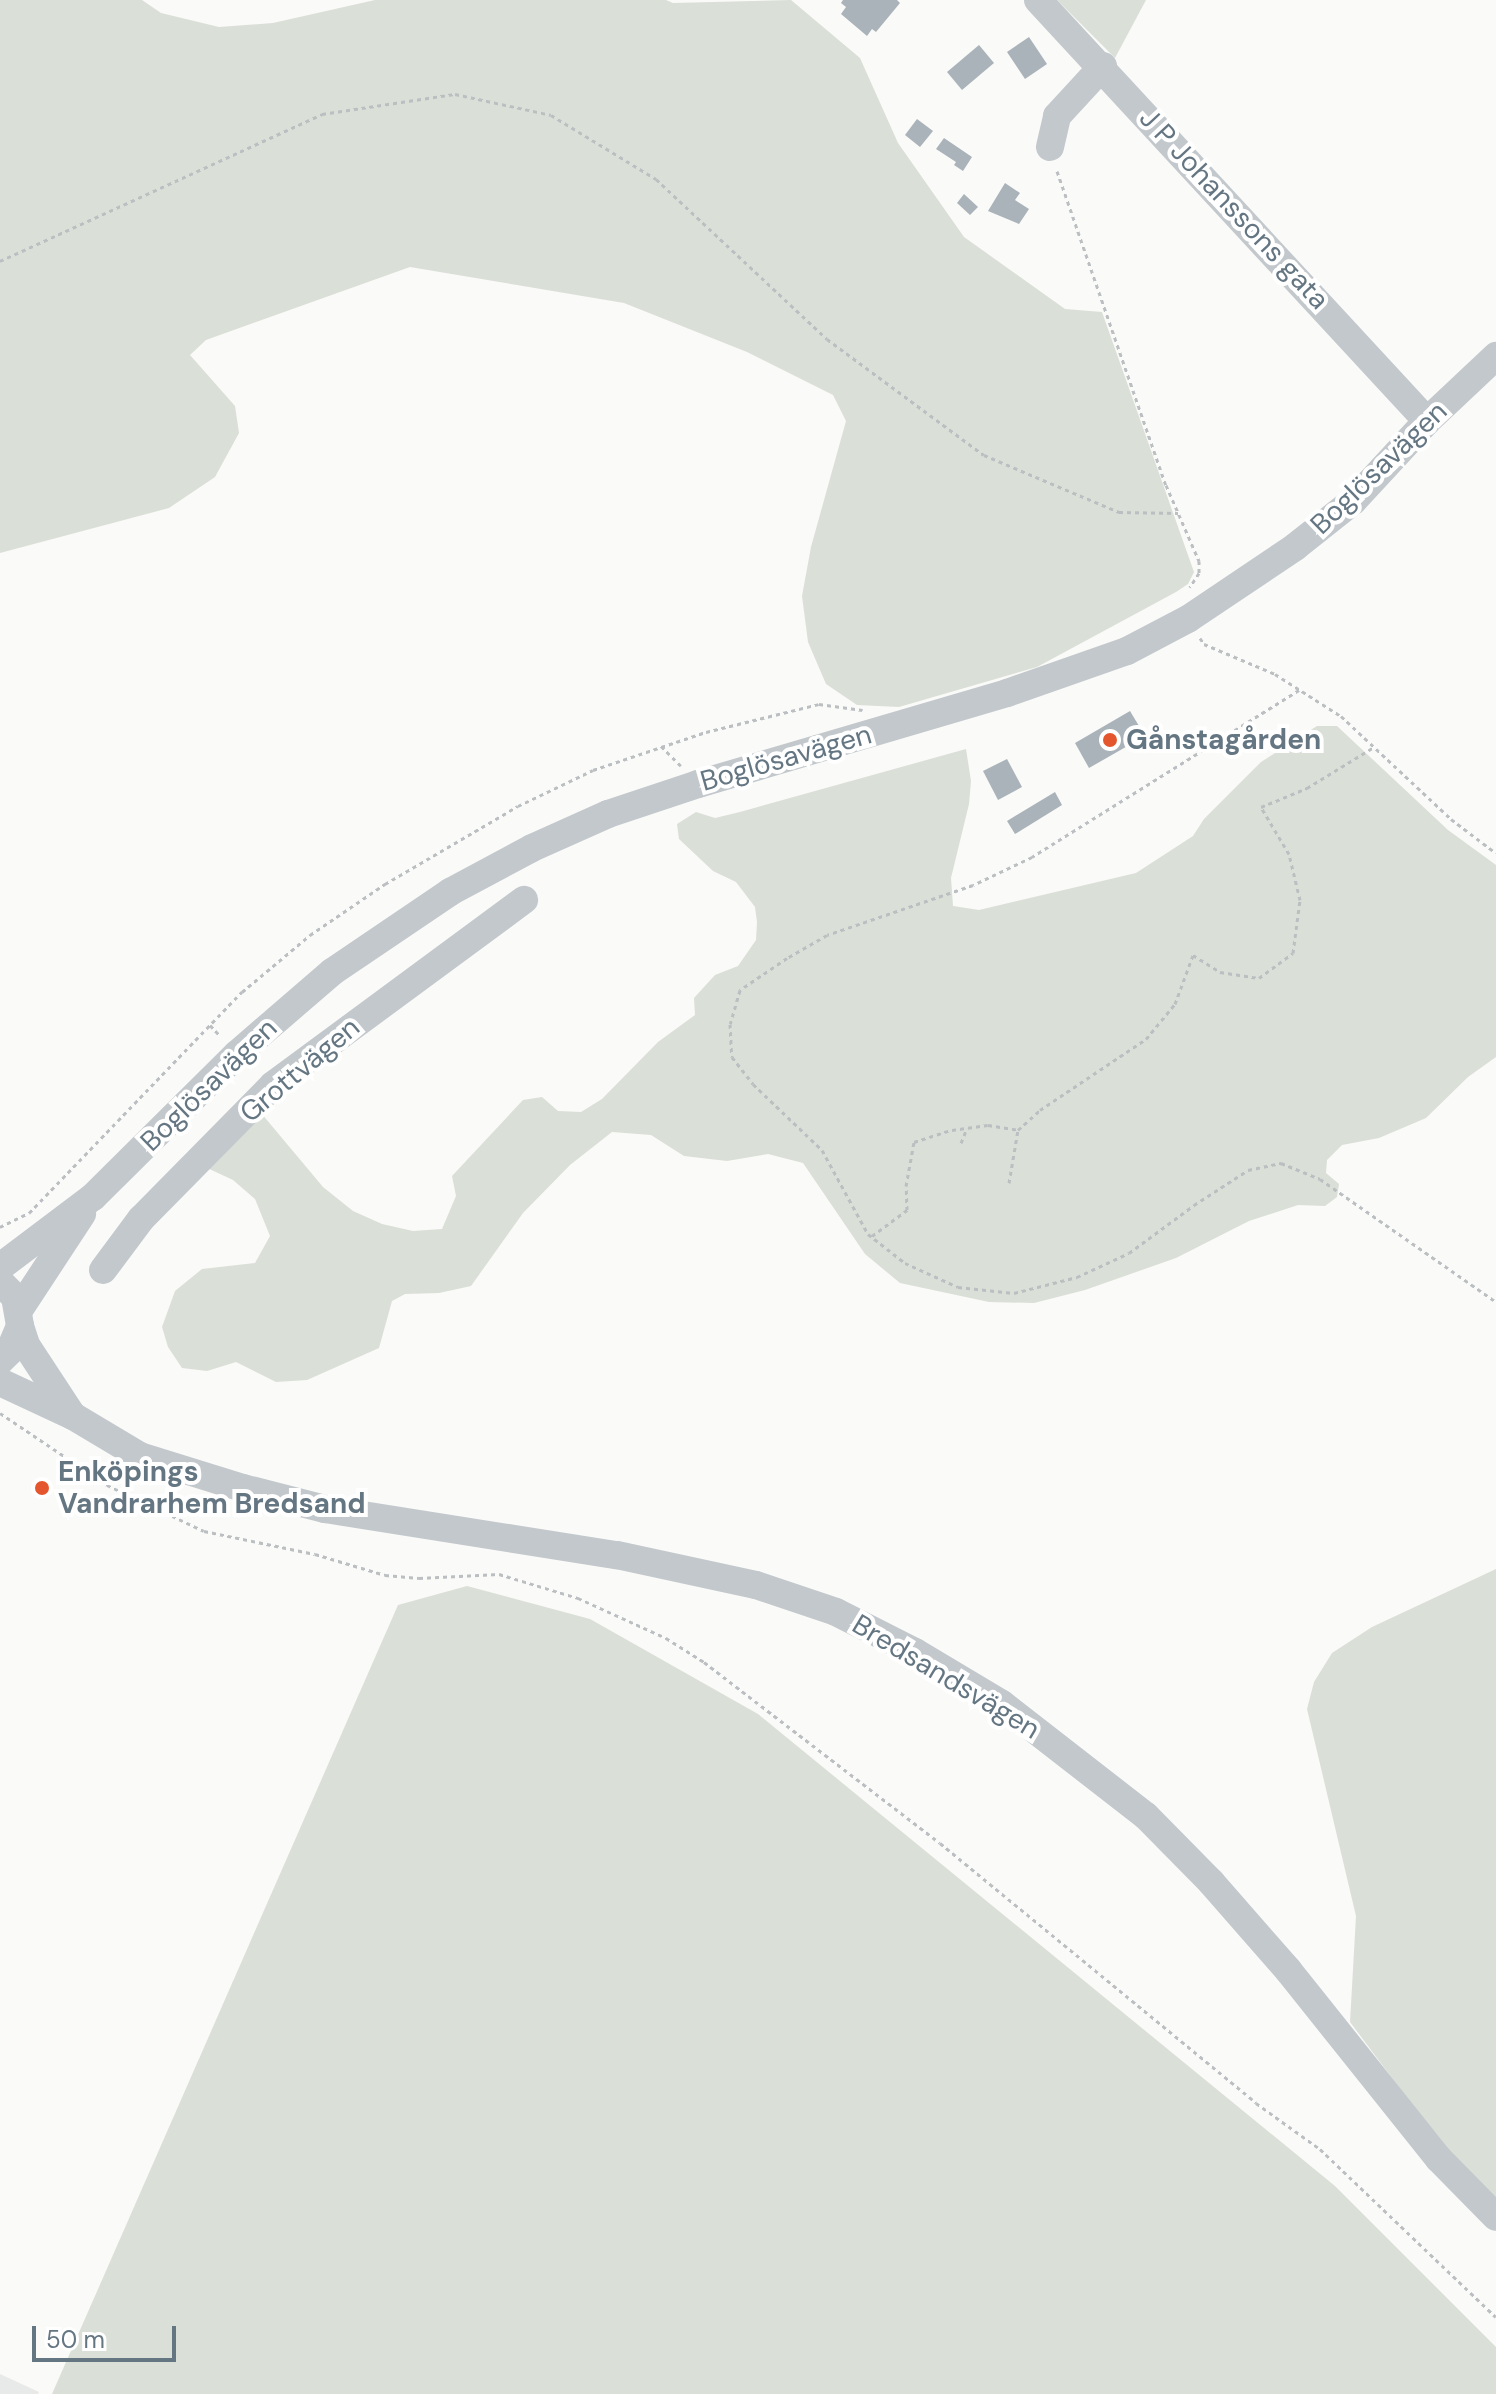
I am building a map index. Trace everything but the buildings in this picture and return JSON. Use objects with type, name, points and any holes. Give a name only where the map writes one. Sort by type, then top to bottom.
[{"type":"street","name":"J P Johanssons gata","points":[[1038,0],[1103,66],[1427,421]]},
{"type":"street","points":[[1050,147],[1057,116],[1103,66]]},
{"type":"street","name":"Boglösavägen","points":[[0,1267],[93,1197],[237,1054],[332,972],[388,931],[450,892],[532,848],[608,814],[698,784],[1022,688],[1127,651],[1183,607],[1295,547],[1353,501],[1427,421],[1496,356]]},
{"type":"street","name":"Grottvägen","points":[[103,1270],[141,1219],[273,1085],[524,900]]},
{"type":"street","points":[[237,1054],[273,1085]]},
{"type":"street","name":"Boglösavägen","points":[[0,1361],[9,1352],[20,1318],[93,1197]]},
{"type":"street","points":[[0,1282],[15,1297],[26,1345],[73,1416]]},
{"type":"street","name":"Bredsandsvägen","points":[[0,1382],[73,1416],[140,1456],[243,1488],[325,1509],[617,1555],[742,1581],[836,1612],[915,1652],[1002,1704],[1146,1816],[1211,1882],[1439,2159],[1496,2217]]},
{"type":"path","points":[[0,261],[322,114],[455,94],[551,115],[656,179],[827,339],[984,455],[1119,512],[1178,513]]},
{"type":"path","points":[[1050,147],[1068,208],[1178,513],[1199,561],[1199,573],[1183,607],[1204,644],[1275,674],[1341,716],[1451,819],[1496,853]]},
{"type":"path","points":[[1299,690],[1032,857],[973,885],[827,935],[740,990],[730,1024],[732,1057],[753,1084],[822,1150],[872,1236],[905,1263],[958,1287],[1014,1293],[1077,1277],[1129,1253],[1248,1170],[1281,1163],[1320,1179],[1496,1302]]},
{"type":"path","points":[[661,746],[819,704],[868,711]]},
{"type":"path","points":[[1009,1183],[1018,1130],[1040,1110],[1146,1039],[1175,1004],[1193,955],[1220,972],[1259,978],[1293,953],[1300,900],[1289,854],[1261,807],[1307,788],[1374,747]]},
{"type":"path","points":[[872,1236],[907,1210],[906,1186],[914,1142],[988,1125],[1018,1130]]},
{"type":"path","points":[[961,1143],[967,1128]]},
{"type":"path","points":[[0,1413],[107,1485],[204,1531],[315,1554],[385,1575],[419,1578],[499,1574],[578,1598],[666,1638],[704,1662],[940,1843],[1256,2103],[1320,2149],[1496,2317]]},
{"type":"shaded area","points":[[0,0],[142,0],[161,13],[219,27],[273,23],[375,0],[666,0],[673,3],[791,0],[860,58],[898,143],[964,237],[1065,309],[1102,312],[1194,572],[1188,584],[1176,592],[1037,667],[899,707],[857,705],[826,684],[808,642],[802,596],[811,547],[846,421],[833,395],[747,352],[624,303],[410,267],[206,340],[190,355],[235,406],[239,433],[215,477],[169,508],[0,553]]},
{"type":"shaded area","points":[[1057,0],[1146,0],[1115,58]]},
{"type":"shaded area","points":[[1317,726],[1337,726],[1448,830],[1496,865],[1496,1057],[1468,1077],[1426,1118],[1379,1138],[1342,1145],[1327,1160],[1326,1173],[1339,1184],[1337,1197],[1325,1206],[1298,1205],[1249,1221],[1176,1258],[1085,1290],[1034,1303],[989,1302],[900,1283],[865,1254],[803,1163],[768,1154],[727,1161],[684,1156],[651,1135],[612,1132],[570,1165],[523,1213],[471,1286],[439,1293],[405,1294],[392,1301],[379,1348],[307,1380],[276,1382],[236,1362],[207,1371],[182,1368],[168,1347],[162,1327],[175,1291],[202,1269],[255,1263],[270,1236],[255,1199],[233,1180],[205,1167],[261,1113],[323,1187],[353,1211],[382,1224],[413,1231],[442,1229],[456,1196],[452,1176],[523,1100],[542,1097],[558,1111],[581,1112],[602,1099],[658,1042],[695,1015],[694,998],[715,975],[738,966],[756,940],[757,922],[755,907],[736,882],[713,871],[679,839],[677,824],[696,812],[715,818],[966,749],[971,781],[969,804],[951,878],[953,906],[979,910],[1136,873],[1193,836],[1204,819],[1261,762]]},
{"type":"shaded area","points":[[1496,1569],[1496,2199],[1446,2150],[1350,2022],[1356,1916],[1307,1709],[1314,1682],[1332,1653],[1372,1627]]},
{"type":"shaded area","points":[[467,1586],[590,1619],[758,1714],[1335,2186],[1496,2347],[1496,2394],[52,2394],[398,1605]]},
{"type":"shaded area","points":[[0,2374],[39,2392],[0,2394]]},
{"type":"place","name":"Gånstagården","points":[[1110,740]]},
{"type":"place","name":"Enköpings Vandrarhem Bredsand","points":[[42,1488]]}]
